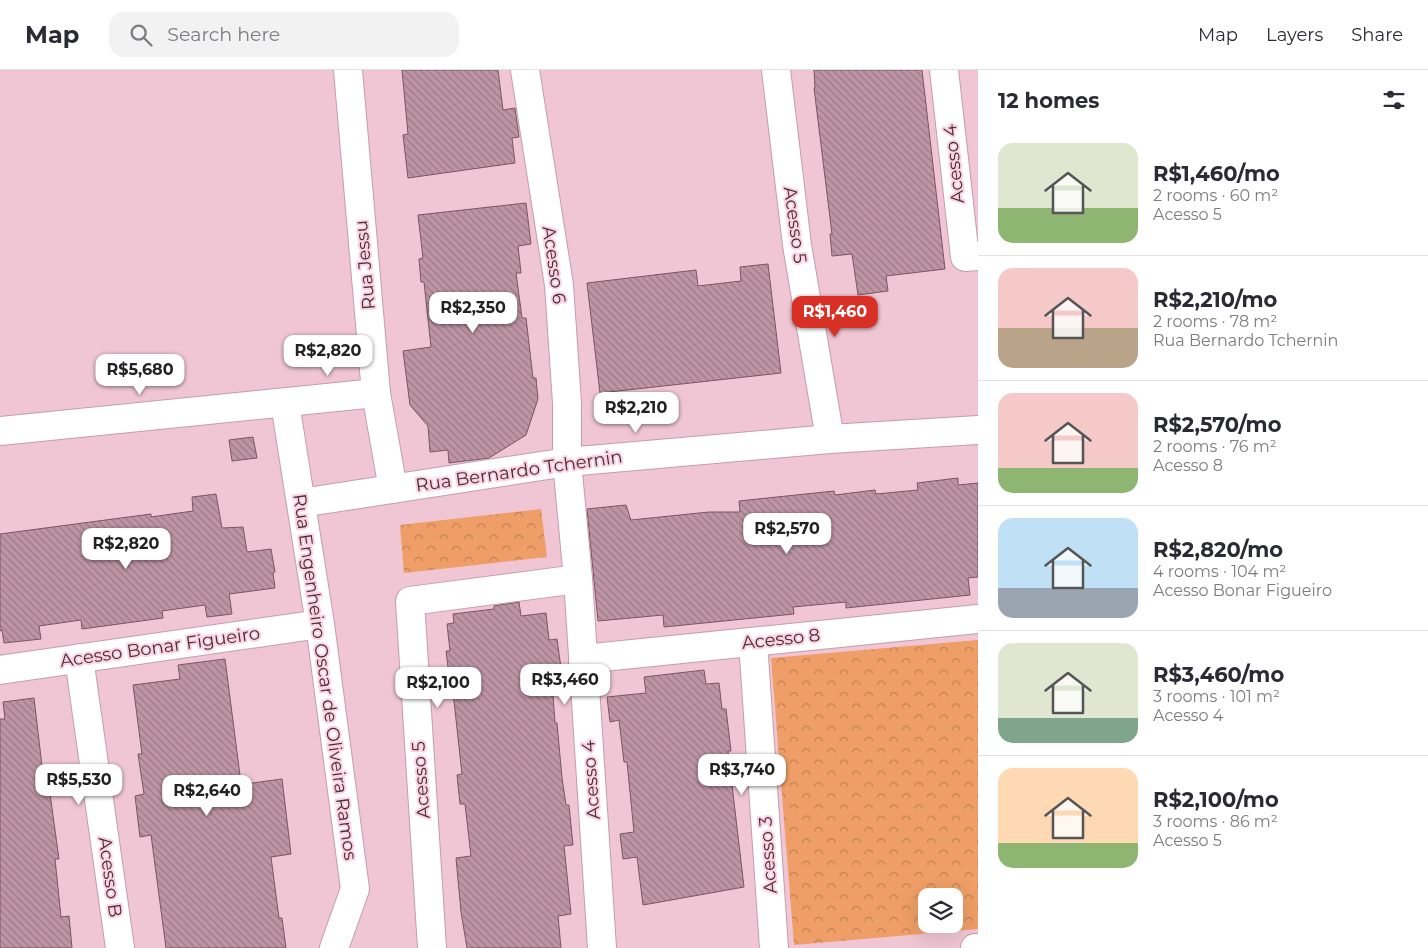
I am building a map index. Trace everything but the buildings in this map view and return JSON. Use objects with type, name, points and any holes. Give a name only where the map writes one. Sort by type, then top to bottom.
[{"type":"street","name":"Rua Jessu","points":[[348,70],[376,393],[393,489]]},
{"type":"street","name":"Acesso 6","points":[[525,70],[559,285],[567,403],[567,462]]},
{"type":"street","name":"Acesso 5","points":[[776,70],[797,246],[830,439]]},
{"type":"street","name":"Acesso 4","points":[[944,70],[971,256]]},
{"type":"street","points":[[0,431],[376,393]]},
{"type":"street","name":"Rua Engenheiro Oscar de Oliveira Ramos","points":[[285,402],[320,624],[355,889],[334,948]]},
{"type":"street","name":"Rua Bernardo Tchernin","points":[[300,503],[567,462],[830,439],[978,430]]},
{"type":"street","name":"Acesso 4","points":[[567,462],[578,578],[602,948]]},
{"type":"street","name":"Acesso 5","points":[[432,948],[410,601],[578,578]]},
{"type":"street","name":"Acesso 8","points":[[583,659],[978,619]]},
{"type":"street","name":"Acesso Bonar Figueiro","points":[[0,670],[320,624]]},
{"type":"street","name":"Acesso 3","points":[[753,642],[774,948]]},
{"type":"street","name":"Acesso B","points":[[79,658],[120,948]]},
{"type":"green space","points":[[541,509],[547,557],[404,573],[400,525]]},
{"type":"green space","points":[[978,640],[978,929],[963,930],[963,888],[918,888],[918,933],[932,933],[794,945],[771,658]]}]
